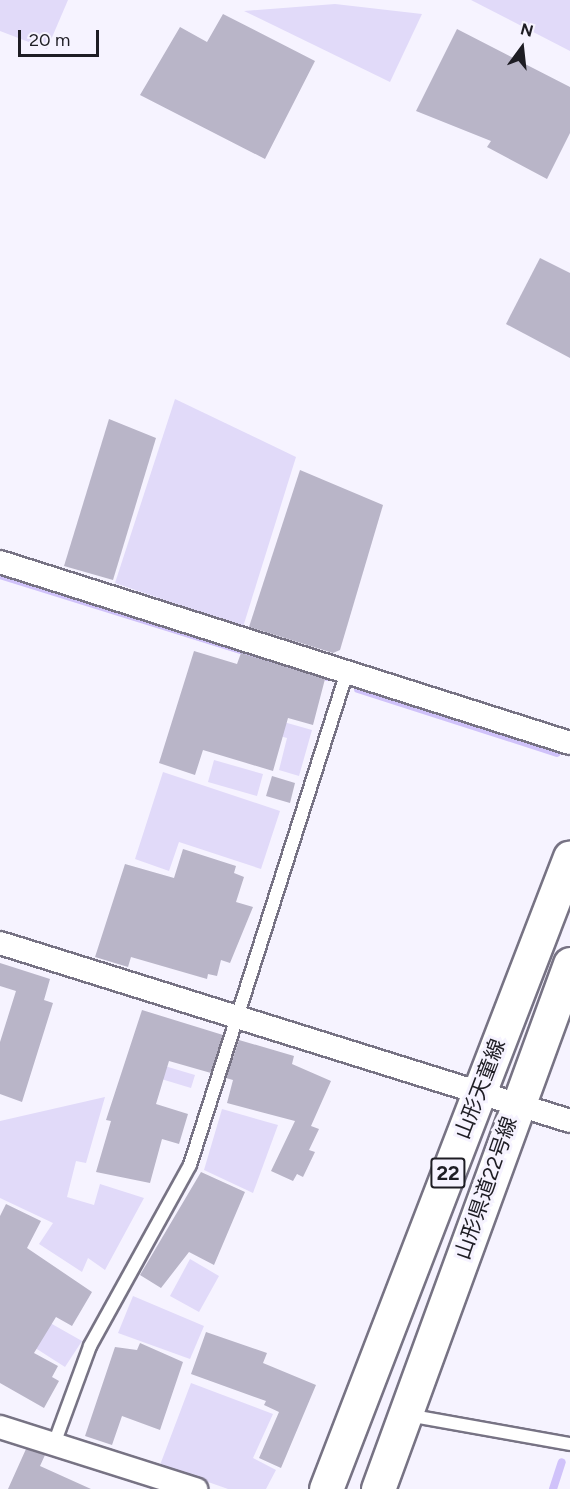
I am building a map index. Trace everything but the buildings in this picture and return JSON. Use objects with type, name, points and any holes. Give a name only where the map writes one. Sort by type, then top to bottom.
[{"type":"main road","name":"山形天童線","points":[[326,1489],[570,857]]},
{"type":"main road","name":"山形県道22号線","points":[[407,1415],[516,1103],[570,964]]},
{"type":"main road","name":"22","points":[[378,1489],[407,1415]]},
{"type":"street","points":[[0,562],[570,743]]},
{"type":"street","points":[[0,943],[478,1095],[516,1103],[570,1121]]},
{"type":"street","points":[[0,1427],[196,1489]]},
{"type":"lane","points":[[54,1444],[90,1346],[190,1165],[234,1017],[347,672]]},
{"type":"lane","points":[[407,1415],[570,1444]]},
{"type":"shaded area","points":[[0,0],[68,0],[47,49],[0,31]]},
{"type":"shaded area","points":[[471,0],[570,0],[570,51]]},
{"type":"shaded area","points":[[335,4],[422,14],[390,82],[244,11]]},
{"type":"shaded area","points":[[175,399],[296,457],[243,627],[115,583]]},
{"type":"shaded area","points":[[266,717],[312,730],[299,776],[279,770],[287,738],[262,731]]},
{"type":"shaded area","points":[[214,760],[263,774],[257,796],[208,782]]},
{"type":"shaded area","points":[[163,772],[280,811],[261,869],[179,842],[169,871],[135,859]]},
{"type":"shaded area","points":[[131,1056],[195,1075],[191,1088],[128,1069]]},
{"type":"shaded area","points":[[105,1097],[86,1163],[76,1161],[67,1197],[94,1205],[100,1184],[144,1198],[105,1270],[88,1258],[82,1272],[39,1244],[53,1223],[0,1198],[0,1121]]},
{"type":"shaded area","points":[[222,1109],[278,1125],[253,1193],[204,1170]]},
{"type":"shaded area","points":[[190,1259],[219,1276],[199,1312],[170,1296]]},
{"type":"shaded area","points":[[0,1284],[29,1311],[82,1341],[65,1367],[4,1328]]},
{"type":"shaded area","points":[[133,1296],[204,1326],[190,1359],[118,1333]]},
{"type":"shaded area","points":[[191,1383],[273,1414],[253,1458],[276,1470],[266,1489],[228,1489],[160,1465]]},
{"type":"waterway","points":[[0,575],[327,677]]},
{"type":"waterway","points":[[358,689],[557,753]]},
{"type":"waterway","points":[[553,1489],[562,1462]]}]
